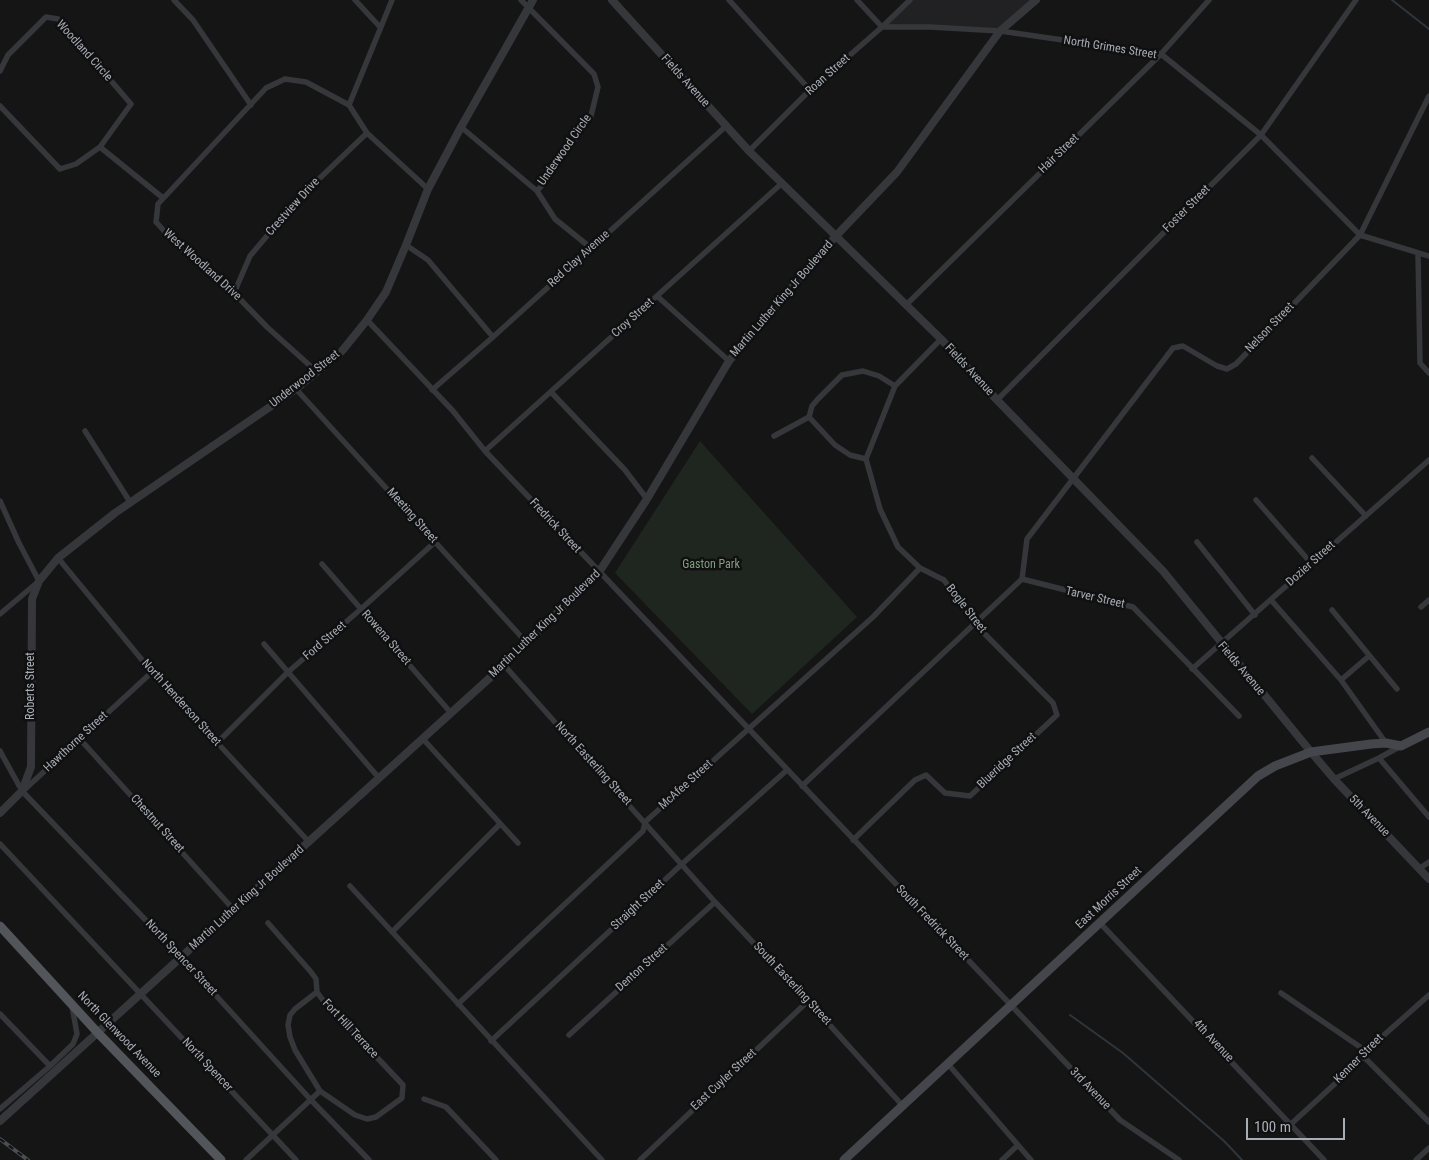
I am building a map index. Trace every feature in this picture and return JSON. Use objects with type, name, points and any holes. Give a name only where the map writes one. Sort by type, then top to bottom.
[{"type":"main road","points":[[1401,746],[1429,732]]},
{"type":"main road","name":"East Morris Street","points":[[844,1160],[1258,776],[1275,766],[1311,752],[1386,743],[1401,746]]},
{"type":"main road","name":"North Glenwood Avenue","points":[[0,926],[98,1032],[221,1160]]},
{"type":"street","points":[[174,0],[193,20],[251,105]]},
{"type":"street","points":[[355,0],[380,27]]},
{"type":"street","points":[[392,0],[349,104],[367,132],[428,188]]},
{"type":"street","name":"Underwood Circle","points":[[461,127],[537,191],[591,116],[598,87],[594,74],[521,0]]},
{"type":"street","name":"Underwood Street","points":[[0,614],[39,581],[58,558],[130,502],[296,389],[342,351],[367,320],[386,292],[428,188],[533,0]]},
{"type":"street","name":"Fields Avenue","points":[[612,0],[749,152],[941,339],[997,400],[1163,571],[1311,752]]},
{"type":"street","points":[[729,0],[810,90]]},
{"type":"street","points":[[857,0],[882,27]]},
{"type":"street","name":"Roan Street","points":[[749,152],[810,90],[910,0]]},
{"type":"street","name":"Martin Luther King Jr Boulevard","points":[[0,1121],[504,665],[599,572],[647,499],[729,361],[835,237],[898,172],[1000,30],[1036,0]]},
{"type":"street","name":"Hair Street","points":[[906,305],[1161,54],[1209,0]]},
{"type":"street","name":"Foster Street","points":[[997,400],[1261,135],[1356,0]]},
{"type":"street","name":"Woodland Circle","points":[[0,71],[8,55],[46,17],[58,18],[131,104],[100,147],[76,164],[60,168],[0,106]]},
{"type":"street","name":"North Grimes Street","points":[[882,27],[1000,30],[1161,54],[1261,135],[1360,235]]},
{"type":"street","name":"West Woodland Drive","points":[[317,372],[267,327],[234,293],[188,255],[156,222],[158,204],[266,88],[285,79],[306,82],[349,104]]},
{"type":"street","name":"Nelson Street","points":[[1074,479],[1173,348],[1183,346],[1217,366],[1226,369],[1236,364],[1360,235],[1429,96]]},
{"type":"street","name":"Red Clay Avenue","points":[[432,390],[494,337],[725,127]]},
{"type":"street","name":"Crestview Drive","points":[[234,293],[250,256],[299,198],[367,132]]},
{"type":"street","points":[[100,147],[163,198]]},
{"type":"street","name":"Croy Street","points":[[485,451],[780,184]]},
{"type":"street","points":[[537,191],[555,219],[592,248]]},
{"type":"street","points":[[1360,235],[1429,256]]},
{"type":"street","points":[[406,245],[428,260],[494,337]]},
{"type":"street","points":[[1418,253],[1420,363],[1429,373]]},
{"type":"street","points":[[657,296],[729,361]]},
{"type":"street","name":"Fredrick Street","points":[[367,320],[453,412],[485,451],[802,786]]},
{"type":"street","points":[[809,417],[835,445],[850,455],[866,459],[895,386],[941,339]]},
{"type":"street","points":[[774,436],[809,417],[812,406],[842,374],[863,371],[879,376],[895,386]]},
{"type":"street","name":"Meeting Street","points":[[296,389],[527,643]]},
{"type":"street","points":[[551,392],[625,470],[647,499]]},
{"type":"street","points":[[85,431],[130,502]]},
{"type":"street","points":[[1312,458],[1366,516]]},
{"type":"street","name":"Bogle Street","points":[[866,459],[880,509],[898,547],[920,568],[944,580],[975,624],[1053,703]]},
{"type":"street","name":"Dozier Street","points":[[1192,669],[1429,460]]},
{"type":"street","points":[[802,786],[1022,579],[1027,539],[1074,479]]},
{"type":"street","points":[[1256,500],[1311,563]]},
{"type":"street","points":[[0,501],[39,581]]},
{"type":"street","name":"Ford Street","points":[[217,743],[288,672],[361,610],[435,542]]},
{"type":"street","points":[[1197,542],[1255,615]]},
{"type":"street","name":"North Henderson Street","points":[[58,558],[152,672],[309,842]]},
{"type":"street","name":"Rowena Street","points":[[322,564],[451,713]]},
{"type":"street","name":"McAfee Street","points":[[458,1004],[643,831],[645,822],[873,617],[920,568]]},
{"type":"street","name":"Tarver Street","points":[[1022,579],[1133,606],[1239,716]]},
{"type":"street","name":"Roberts Street","points":[[22,791],[31,767],[32,598],[39,581]]},
{"type":"street","points":[[1271,600],[1341,680],[1386,743]]},
{"type":"street","points":[[1421,607],[1429,600]]},
{"type":"street","points":[[1332,610],[1397,689]]},
{"type":"street","points":[[264,644],[379,778]]},
{"type":"street","points":[[1341,680],[1369,656]]},
{"type":"street","name":"North Easterling Street","points":[[504,665],[682,864]]},
{"type":"street","name":"Hawthorne Street","points":[[0,813],[152,672]]},
{"type":"street","name":"Blueridge Street","points":[[853,840],[915,780],[926,775],[945,793],[970,796],[1057,715],[1053,703]]},
{"type":"street","name":"Chestnut Street","points":[[79,738],[234,910]]},
{"type":"street","points":[[423,738],[518,843]]},
{"type":"street","points":[[1334,779],[1401,746]]},
{"type":"street","name":"North Spencer Street","points":[[0,751],[22,791],[181,957],[311,1100],[369,1160]]},
{"type":"street","name":"5th Avenue","points":[[1311,752],[1334,779],[1429,878]]},
{"type":"street","points":[[1379,758],[1429,817]]},
{"type":"street","name":"Straight Street","points":[[491,1041],[682,864],[787,770]]},
{"type":"street","name":"South Fredrick Street","points":[[802,786],[1010,1006]]},
{"type":"street","points":[[392,932],[500,824]]},
{"type":"street","name":"North Spencer","points":[[0,844],[296,1160]]},
{"type":"street","points":[[1420,868],[1429,862]]},
{"type":"street","name":"South Easterling Street","points":[[682,864],[902,1105]]},
{"type":"street","points":[[350,886],[602,1160]]},
{"type":"street","name":"Denton Street","points":[[568,1035],[715,902]]},
{"type":"street","name":"Fort Hill Terrace","points":[[268,923],[312,972],[316,979],[317,992],[403,1085],[402,1098],[381,1114],[367,1119],[355,1115],[320,1091]]},
{"type":"street","name":"4th Avenue","points":[[1100,923],[1324,1160]]},
{"type":"street","points":[[246,1160],[320,1091],[295,1050],[288,1025],[290,1015],[295,1009],[317,992]]},
{"type":"street","points":[[1281,993],[1365,1054],[1429,1122]]},
{"type":"street","name":"Kenner Street","points":[[1290,1125],[1429,994]]},
{"type":"street","name":"East Cuyler Street","points":[[640,1160],[808,1001]]},
{"type":"street","points":[[0,1108],[73,1044],[77,1034],[72,1004]]},
{"type":"street","name":"3rd Avenue","points":[[1010,1006],[1120,1120],[1179,1160]]},
{"type":"street","points":[[0,1014],[3,1022],[50,1066]]},
{"type":"street","points":[[948,1064],[1031,1160]]},
{"type":"street","points":[[424,1099],[446,1107],[496,1160]]},
{"type":"street","points":[[1002,1160],[1018,1146]]},
{"type":"street","points":[[1416,1160],[1429,1148]]},
{"type":"shaded area","points":[[910,0],[1036,0],[1000,31],[882,27]]},
{"type":"green space","name":"Gaston Park","points":[[700,441],[857,617],[752,714],[615,573]]},
{"type":"waterway","points":[[1392,0],[1429,29]]},
{"type":"waterway","points":[[1070,1015],[1123,1053],[1224,1141],[1242,1160]]},
{"type":"railway","points":[[0,1139],[28,1160]]}]
